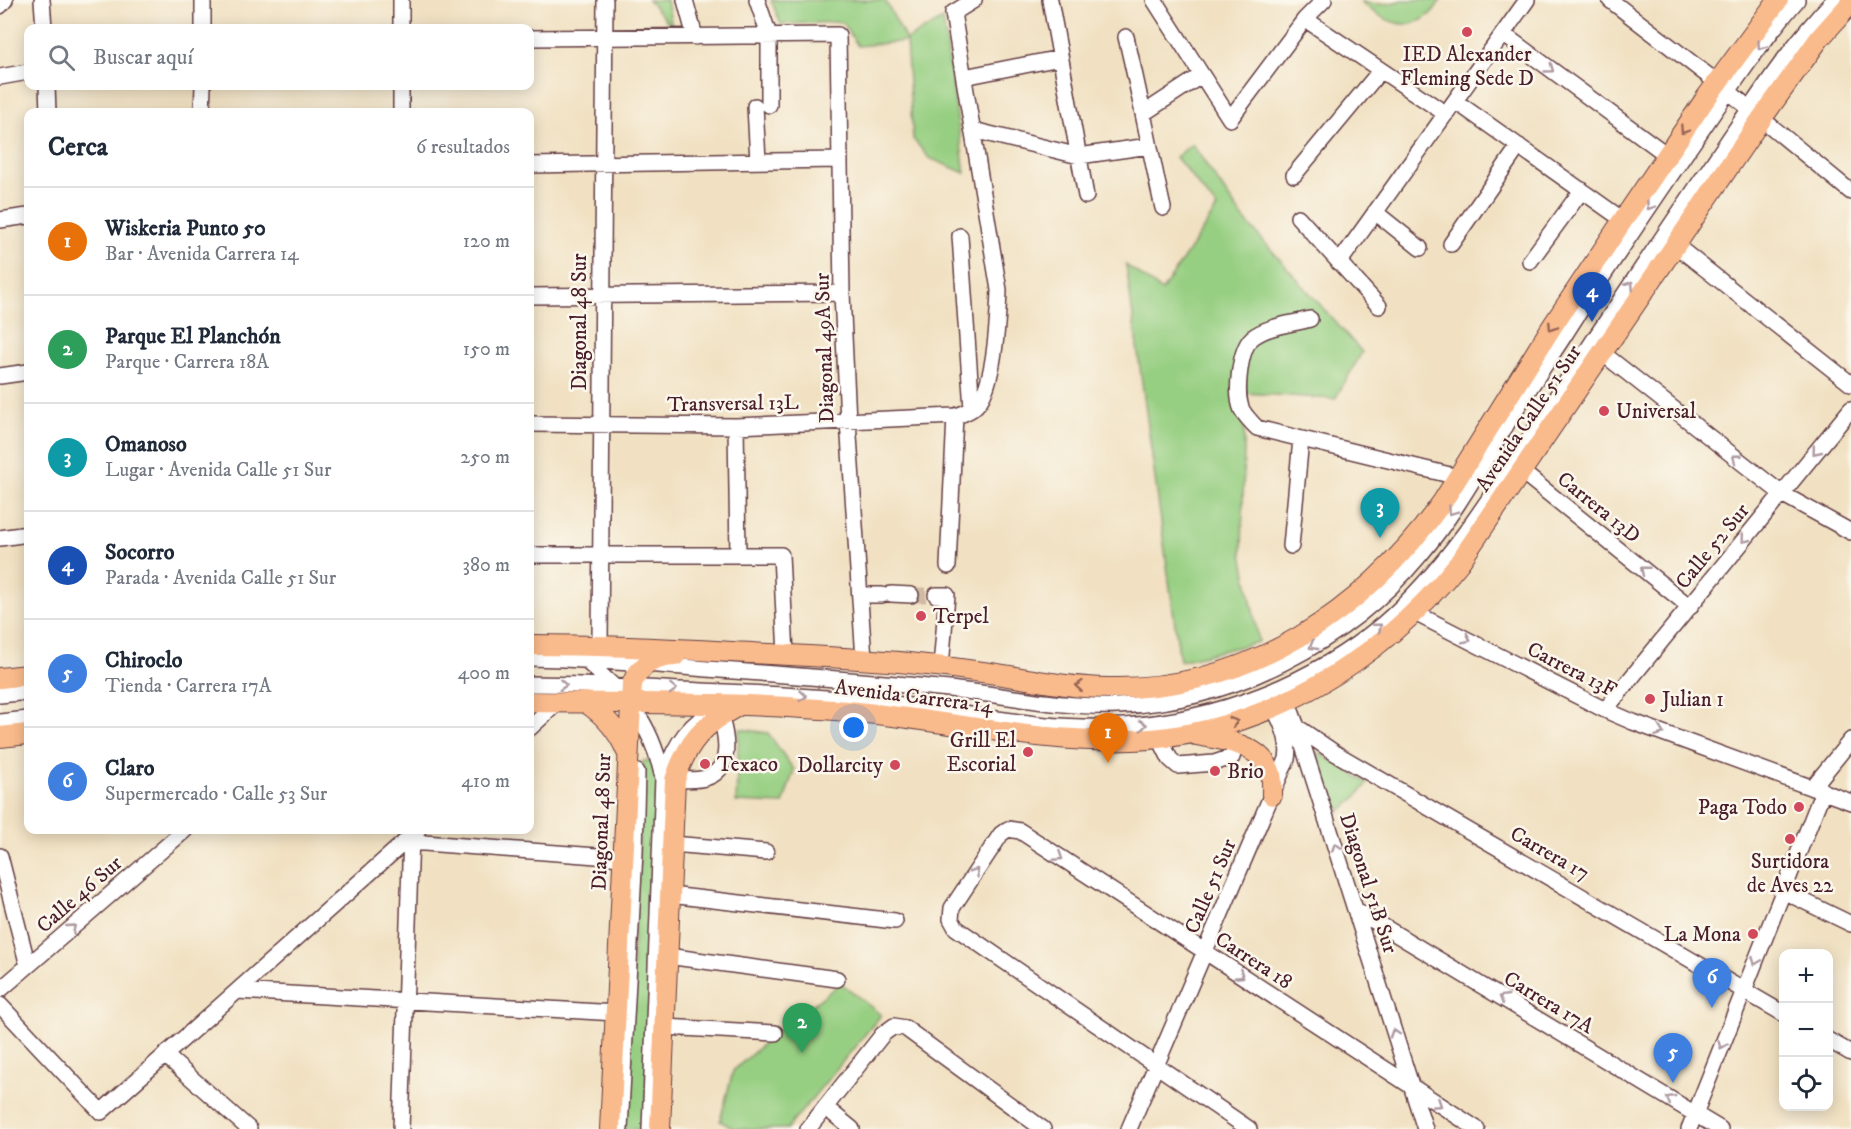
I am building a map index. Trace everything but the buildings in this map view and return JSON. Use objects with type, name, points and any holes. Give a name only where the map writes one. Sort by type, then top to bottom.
[{"type":"main road","name":"Avenida Calle 51 Sur","points":[[1256,666],[1341,609],[1396,560],[1428,523],[1458,477],[1487,444],[1547,334],[1667,155],[1722,86],[1773,1]]},
{"type":"main road","name":"Avenida Calle 51 Sur","points":[[1277,697],[1324,682],[1356,662],[1415,612],[1459,563],[1517,468],[1601,352],[1674,244],[1756,113],[1851,3]]},
{"type":"main road","name":"Avenida Carrera 14","points":[[534,645],[600,645],[864,659],[941,667],[1070,686],[1126,688],[1174,682],[1256,666]]},
{"type":"main road","points":[[655,665],[662,657],[674,656],[723,658],[786,655]]},
{"type":"main road","name":"Diagonal 48 Sur","points":[[610,1129],[623,858],[633,758],[631,702],[635,676],[655,665]]},
{"type":"main road","points":[[0,678],[24,675]]},
{"type":"main road","name":"Avenida Carrera 14","points":[[534,702],[558,702],[591,694],[631,702],[731,705],[875,714],[1062,737],[1134,740],[1191,734],[1236,722],[1277,697]]},
{"type":"main road","points":[[591,694],[633,758]]},
{"type":"main road","points":[[660,1129],[672,844],[669,779],[697,736],[731,705]]},
{"type":"main road","points":[[0,737],[24,734]]},
{"type":"main road","points":[[1191,734],[1236,744],[1251,751],[1268,766],[1272,777],[1272,795]]},
{"type":"street","points":[[0,6],[5,0]]},
{"type":"street","points":[[42,0],[44,24]]},
{"type":"street","points":[[203,0],[203,24]]},
{"type":"street","points":[[401,0],[401,24]]},
{"type":"street","name":"Diagonal 48 Sur","points":[[600,645],[605,0]]},
{"type":"street","points":[[685,0],[695,37]]},
{"type":"street","points":[[757,0],[769,35],[758,161]]},
{"type":"street","points":[[972,409],[983,395],[992,363],[998,324],[999,290],[953,13],[974,0]]},
{"type":"street","points":[[1050,0],[1086,196]]},
{"type":"street","points":[[1154,0],[1230,119],[1305,19],[1324,0]]},
{"type":"street","points":[[1339,263],[1527,0]]},
{"type":"street","points":[[1610,0],[1756,113],[1851,192]]},
{"type":"street","points":[[534,658],[871,681],[1063,703],[1113,706],[1165,703],[1214,690],[1256,666],[1321,642],[1369,605],[1403,574],[1445,522],[1487,444],[1586,300],[1722,86],[1797,0]]},
{"type":"street","points":[[631,702],[731,705],[842,699],[1022,722],[1096,727],[1152,724],[1207,714],[1277,697],[1355,645],[1401,608],[1436,569],[1517,468],[1609,316],[1756,113],[1778,67],[1834,0]]},
{"type":"street","points":[[1305,19],[1446,114]]},
{"type":"street","name":"Diagonal 49A Sur","points":[[769,35],[838,34],[842,293],[864,659]]},
{"type":"street","points":[[1503,34],[1667,155]]},
{"type":"street","points":[[534,38],[769,35]]},
{"type":"street","points":[[1126,37],[1164,208]]},
{"type":"street","points":[[964,77],[1060,58]]},
{"type":"street","points":[[1294,175],[1381,70]]},
{"type":"street","points":[[0,77],[24,73]]},
{"type":"street","points":[[1144,113],[1202,75]]},
{"type":"street","points":[[47,90],[48,108]]},
{"type":"street","points":[[202,108],[203,90]]},
{"type":"street","points":[[400,108],[401,90]]},
{"type":"street","points":[[1455,101],[1623,220]]},
{"type":"street","points":[[973,130],[1079,156],[1149,146]]},
{"type":"street","points":[[1450,244],[1519,146]]},
{"type":"street","points":[[534,165],[840,160]]},
{"type":"street","points":[[1530,261],[1582,190]]},
{"type":"street","points":[[1375,213],[1420,248]]},
{"type":"street","points":[[0,220],[24,217]]},
{"type":"street","points":[[1298,218],[1379,306]]},
{"type":"street","points":[[960,236],[972,409]]},
{"type":"street","points":[[1674,244],[1851,384]]},
{"type":"street","points":[[534,296],[842,293]]},
{"type":"street","points":[[1310,320],[1265,330],[1251,339],[1242,357],[1238,394],[1242,410],[1257,428],[1458,477]]},
{"type":"street","points":[[1601,352],[1782,494],[1851,532]]},
{"type":"street","points":[[0,376],[24,373]]},
{"type":"street","name":"Transversal 13L","points":[[534,424],[736,426],[955,416],[972,409]]},
{"type":"street","name":"Calle 52 Sur","points":[[1605,710],[1851,409]]},
{"type":"street","points":[[948,566],[955,416]]},
{"type":"street","points":[[736,426],[738,555]]},
{"type":"street","points":[[1291,546],[1301,439]]},
{"type":"street","name":"Carrera 13D","points":[[1487,444],[1690,607]]},
{"type":"street","points":[[0,538],[24,535]]},
{"type":"street","points":[[534,555],[781,555],[786,655]]},
{"type":"street","points":[[860,595],[911,595]]},
{"type":"street","points":[[936,595],[947,595],[941,667]]},
{"type":"street","name":"Carrera 13F","points":[[1415,612],[1633,723],[1851,802]]},
{"type":"street","points":[[585,660],[631,702],[669,779],[650,1129]]},
{"type":"street","name":"Diagonal 51B Sur","points":[[1256,666],[1297,727],[1425,1129]]},
{"type":"street","points":[[534,685],[591,694]]},
{"type":"street","points":[[0,695],[24,692]]},
{"type":"street","name":"Calle 51 Sur","points":[[1129,1129],[1287,759],[1288,750],[1277,697]]},
{"type":"street","points":[[534,724],[558,702]]},
{"type":"street","points":[[669,779],[697,780],[716,773],[724,762],[726,749],[724,728],[731,705]]},
{"type":"street","points":[[0,723],[24,720]]},
{"type":"street","name":"Carrera 17","points":[[1297,727],[1335,753],[1779,1011]]},
{"type":"street","points":[[1160,737],[1170,759],[1178,766],[1223,761],[1232,757],[1236,744]]},
{"type":"street","points":[[1689,1129],[1783,891],[1818,789],[1851,740]]},
{"type":"street","points":[[620,1129],[635,852],[633,758]]},
{"type":"street","name":"Carrera 18","points":[[1156,1065],[956,928],[951,919],[952,908],[1001,834],[1008,829],[1020,831],[1477,1129]]},
{"type":"street","name":"Calle 46 Sur","points":[[0,990],[180,834]]},
{"type":"street","points":[[401,1129],[413,836]]},
{"type":"street","points":[[0,1005],[101,1112],[413,836],[623,858]]},
{"type":"street","points":[[672,844],[766,852]]},
{"type":"street","points":[[0,856],[27,966]]},
{"type":"street","points":[[1783,891],[1851,924]]},
{"type":"street","points":[[670,895],[895,921]]},
{"type":"street","name":"Carrera 17A","points":[[1356,910],[1720,1129]]},
{"type":"street","points":[[667,956],[837,979]]},
{"type":"street","points":[[237,991],[616,1013]]},
{"type":"street","points":[[808,1129],[883,1034],[894,1026],[905,1028],[1043,1129]]},
{"type":"street","points":[[664,1027],[775,1033]]},
{"type":"street","points":[[1833,1043],[1851,1053]]},
{"type":"street","points":[[165,1055],[249,1129]]},
{"type":"street","points":[[1156,1065],[1249,1129]]},
{"type":"street","points":[[825,1107],[852,1129]]},
{"type":"green space","points":[[648,0],[667,0],[672,27]]},
{"type":"green space","points":[[771,0],[885,0],[906,40],[943,19],[965,173],[929,158],[913,139],[906,41],[858,46],[842,22],[781,24]]},
{"type":"green space","points":[[1402,0],[1441,0],[1432,12],[1420,21],[1411,24],[1393,22],[1384,18],[1360,1],[1381,4]]},
{"type":"green space","points":[[1192,144],[1243,218],[1362,352],[1335,399],[1245,393],[1242,554],[1259,642],[1180,661],[1126,265],[1162,291],[1217,208],[1176,157]]},
{"type":"green space","points":[[739,729],[768,733],[794,770],[783,804],[736,802]]},
{"type":"green space","points":[[1316,751],[1368,783],[1353,801],[1339,811]]},
{"type":"green space","points":[[654,760],[659,777],[645,1129],[624,1129],[643,761]]},
{"type":"green space","points":[[841,983],[881,1015],[787,1129],[734,1129],[720,1121],[733,1071],[774,1034]]},
{"type":"tunnel","points":[[911,595],[936,595]]},
{"type":"place","name":"IED Alexander Fleming Sede D","points":[[1467,32]]},
{"type":"place","name":"Socorro","points":[[1592,322]]},
{"type":"place","name":"Universal","points":[[1604,411]]},
{"type":"place","name":"Omanoso","points":[[1380,538]]},
{"type":"place","name":"Terpel","points":[[921,616]]},
{"type":"place","name":"Julian 1","points":[[1650,699]]},
{"type":"place","name":"Grill El Escorial","points":[[1028,752]]},
{"type":"place","name":"Wiskeria Punto 50","points":[[1108,763]]},
{"type":"place","name":"Texaco","points":[[705,764]]},
{"type":"place","name":"Dollarcity","points":[[895,765]]},
{"type":"place","name":"Brio","points":[[1215,771]]},
{"type":"place","name":"Paga Todo","points":[[1799,807]]},
{"type":"place","name":"Surtidora de Aves 22","points":[[1790,839]]},
{"type":"place","name":"La Mona","points":[[1753,934]]},
{"type":"place","name":"Claro","points":[[1712,1008]]},
{"type":"place","name":"Parque El Planchón","points":[[802,1053]]},
{"type":"place","name":"Chiroclo","points":[[1673,1083]]}]
